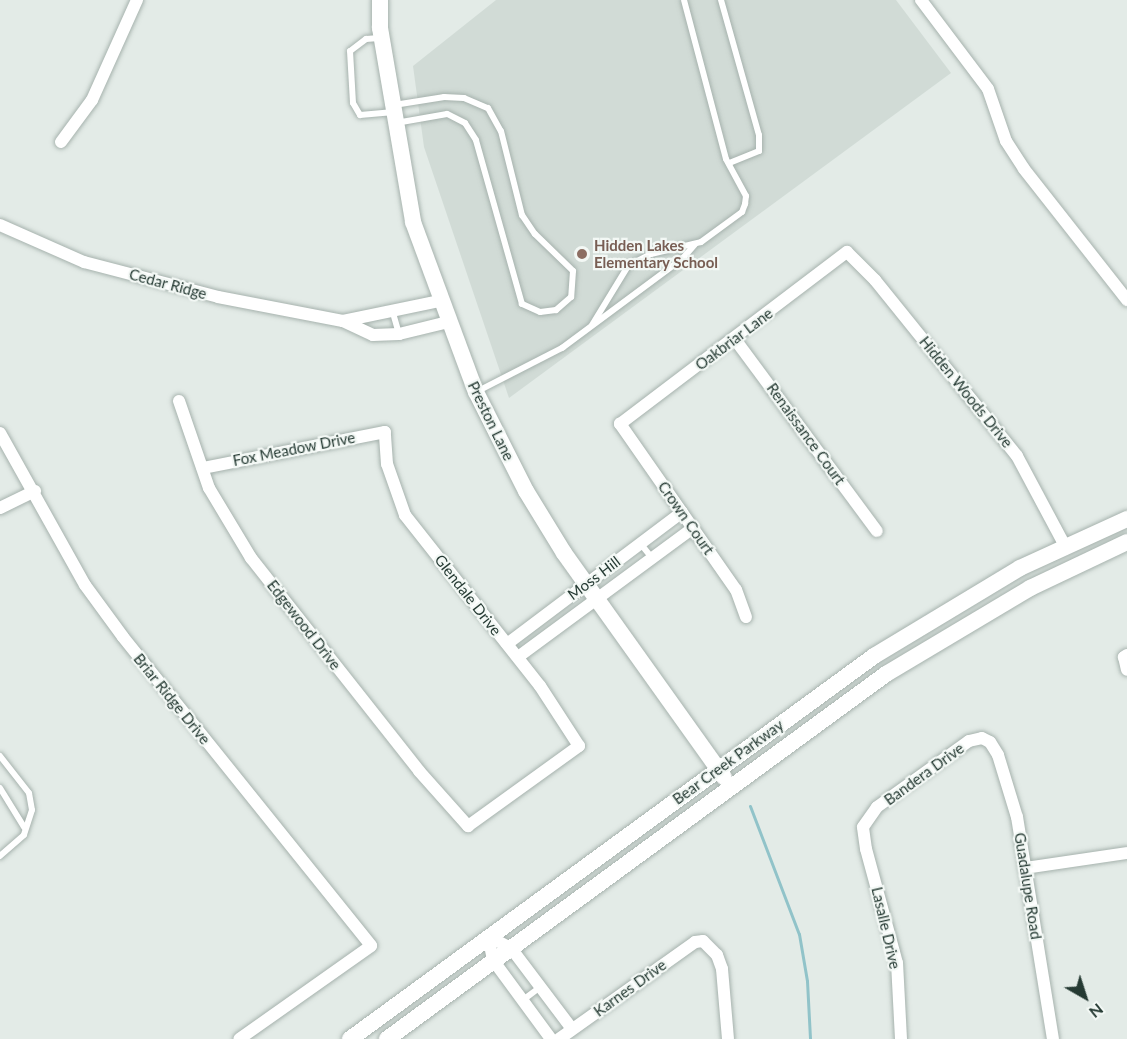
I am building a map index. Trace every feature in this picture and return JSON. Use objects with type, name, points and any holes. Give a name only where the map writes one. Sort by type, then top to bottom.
[{"type":"main road","name":"Preston Lane","points":[[380,0],[381,37],[413,222],[440,301],[476,392],[526,491],[586,584],[732,787]]},
{"type":"main road","name":"Bear Creek Parkway","points":[[350,1039],[488,936],[920,626],[1065,546],[1127,519]]},
{"type":"main road","name":"Bear Creek Parkway","points":[[387,1039],[931,644],[1030,588],[1127,542]]},
{"type":"street","points":[[61,142],[92,100],[137,0]]},
{"type":"street","points":[[921,0],[988,89],[1006,141],[1024,169],[1127,300]]},
{"type":"street","name":"Cedar Ridge","points":[[0,225],[84,262],[218,297],[343,321],[373,335],[399,334],[448,322]]},
{"type":"street","name":"Oakbriar Lane","points":[[620,424],[847,252]]},
{"type":"street","name":"Hidden Woods Drive","points":[[847,252],[875,280],[1017,456],[1065,546]]},
{"type":"street","name":"Cedar Ridge","points":[[343,321],[356,315],[393,313],[440,301]]},
{"type":"street","name":"Renaissance Court","points":[[734,338],[877,531]]},
{"type":"street","name":"Edgewood Drive","points":[[179,401],[220,509],[250,558],[419,771],[468,826],[579,746]]},
{"type":"street","name":"Crown Court","points":[[620,424],[736,590],[746,617]]},
{"type":"street","name":"Fox Meadow Drive","points":[[203,468],[385,432]]},
{"type":"street","name":"Glendale Drive","points":[[385,432],[387,464],[405,515],[518,657],[579,746]]},
{"type":"street","name":"Briar Ridge Drive","points":[[0,433],[35,491],[85,585],[123,637],[370,946],[239,1039]]},
{"type":"street","points":[[0,508],[35,491]]},
{"type":"street","name":"Moss Hill","points":[[507,644],[682,512]]},
{"type":"street","name":"Moss Hill","points":[[518,657],[693,528]]},
{"type":"street","points":[[1125,656],[1127,670]]},
{"type":"street","name":"Bandera Drive","points":[[866,819],[969,741],[987,739]]},
{"type":"street","name":"Guadalupe Road","points":[[987,739],[998,755],[1011,794],[1053,1039]]},
{"type":"street","name":"Lasalle Drive","points":[[866,819],[862,836],[897,963],[901,1039]]},
{"type":"street","points":[[1025,868],[1127,853]]},
{"type":"street","points":[[488,936],[511,948],[572,1029]]},
{"type":"street","points":[[488,936],[493,960],[551,1039]]},
{"type":"street","name":"Karnes Drive","points":[[559,1039],[694,942],[703,941],[717,955],[722,969],[728,1039]]},
{"type":"lane","points":[[476,392],[562,348],[683,258],[696,243],[742,212],[746,204],[746,196],[729,163],[684,0]]},
{"type":"lane","points":[[722,0],[759,135],[759,151],[729,163]]},
{"type":"lane","points":[[381,37],[366,39],[350,51],[353,103],[360,115],[447,114],[465,123],[476,140],[522,304],[540,312],[556,310],[571,297],[573,271],[535,234],[522,215],[501,131],[488,108],[465,98],[444,97],[394,113]]},
{"type":"lane","points":[[592,325],[628,266],[651,254],[696,243]]},
{"type":"lane","points":[[393,313],[399,334]]},
{"type":"lane","points":[[640,543],[652,558]]},
{"type":"lane","points":[[542,617],[554,631]]},
{"type":"lane","points":[[0,756],[29,793],[32,810],[19,841],[0,856]]},
{"type":"lane","points":[[0,788],[24,826]]},
{"type":"lane","points":[[523,1000],[540,987]]},
{"type":"shaded area","name":"Hidden Lakes Elementary School","points":[[496,0],[896,0],[951,73],[509,398],[424,147],[413,66]]},
{"type":"waterway","points":[[750,806],[799,934],[807,981],[810,1039]]},
{"type":"place","name":"Hidden Lakes Elementary School","points":[[582,254]]}]
